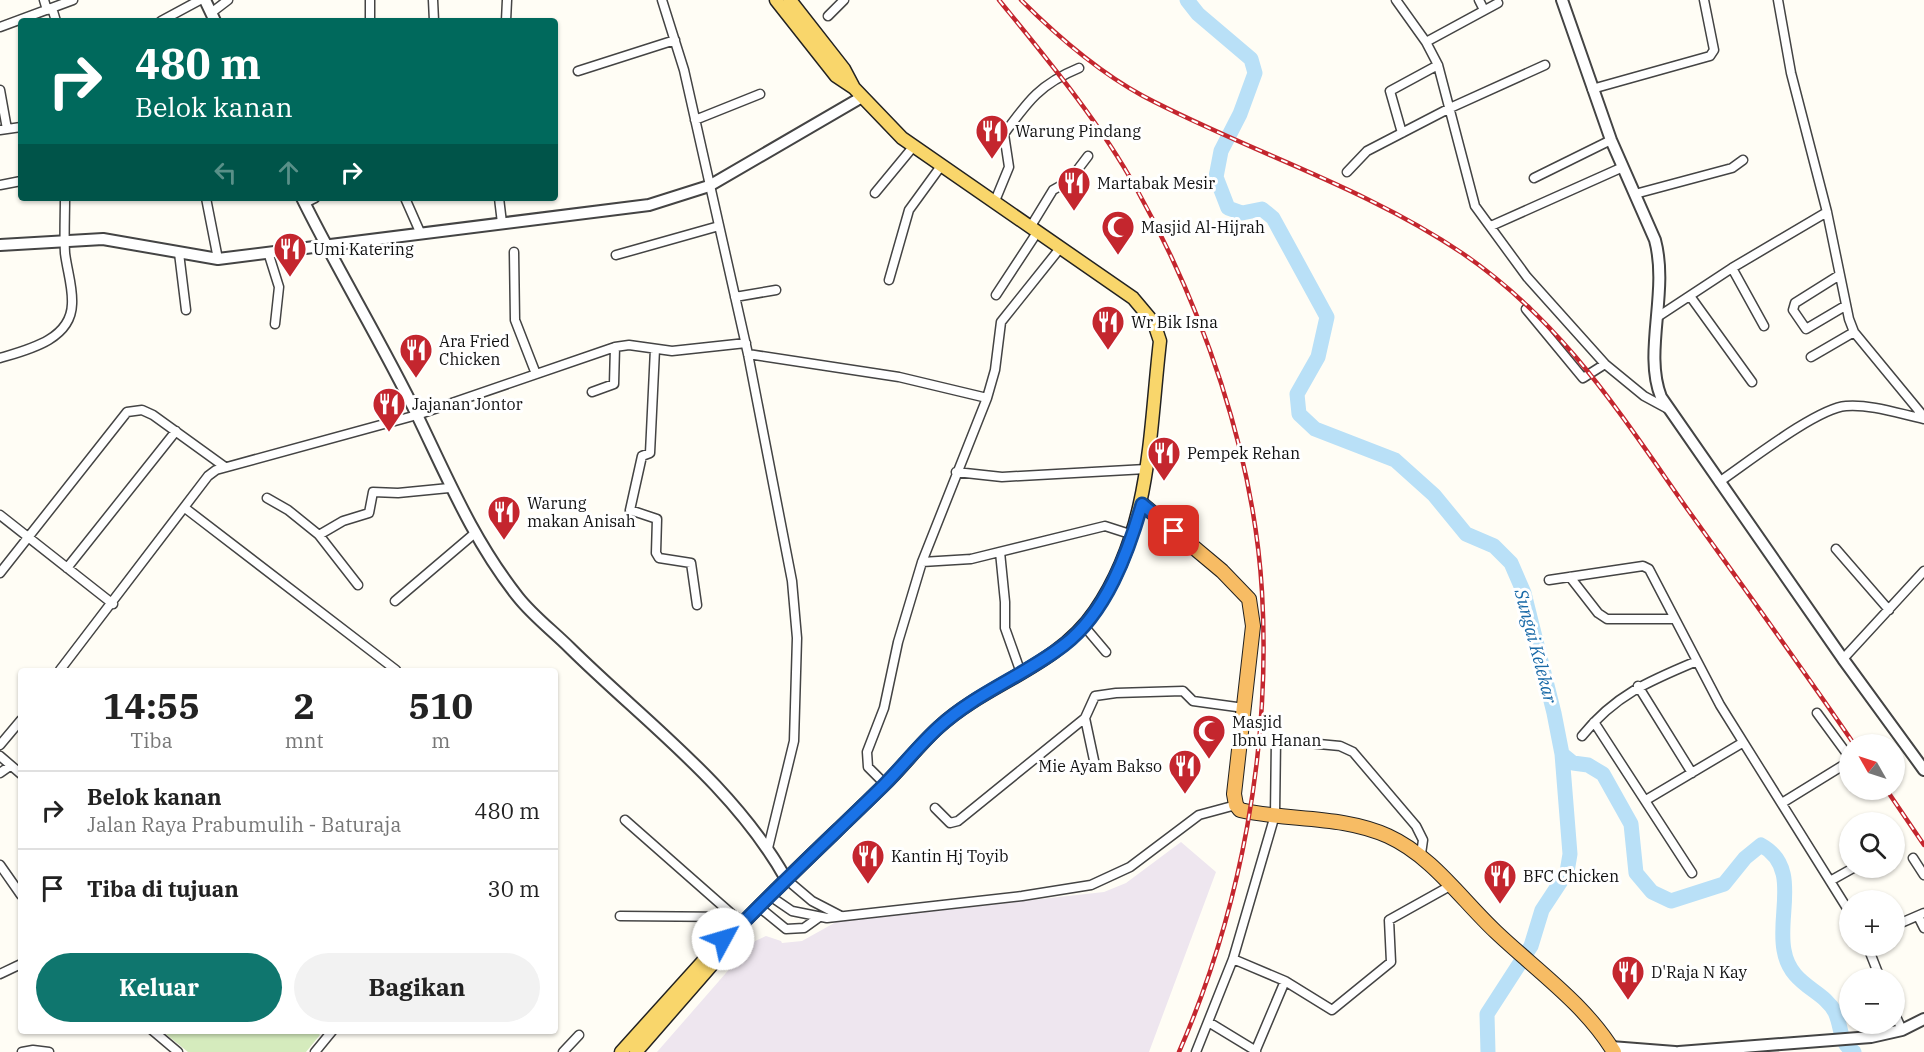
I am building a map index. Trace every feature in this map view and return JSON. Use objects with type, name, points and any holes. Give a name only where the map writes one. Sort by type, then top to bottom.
[{"type":"highway","points":[[1142,504],[1222,572],[1249,599],[1253,626],[1234,794],[1236,805],[1240,810],[1342,823],[1386,835],[1421,854],[1450,886],[1579,1008],[1612,1050]]},
{"type":"main road","points":[[621,1052],[707,955],[885,784],[939,727],[966,705],[1065,644],[1084,626],[1117,571],[1133,535],[1142,504],[1160,341],[1158,331],[1142,306],[1035,228],[913,147],[858,93],[836,76],[776,0]]},
{"type":"main road","points":[[790,0],[844,69],[858,93]]},
{"type":"main road","points":[[636,1052],[730,944],[738,924]]},
{"type":"street","points":[[44,0],[54,18]]},
{"type":"street","points":[[25,18],[73,0]]},
{"type":"street","points":[[167,18],[200,0]]},
{"type":"street","points":[[205,0],[213,17],[228,0]]},
{"type":"street","points":[[370,0],[370,18]]},
{"type":"street","points":[[433,0],[434,18]]},
{"type":"street","points":[[506,18],[507,0]]},
{"type":"street","points":[[662,0],[675,40],[695,120],[746,343],[792,581],[797,639],[794,741],[768,848]]},
{"type":"street","points":[[828,16],[844,0]]},
{"type":"street","points":[[1396,0],[1426,42],[1438,65],[1475,206],[1527,278],[1605,364],[1644,396],[1669,409]]},
{"type":"street","points":[[1479,0],[1484,10]]},
{"type":"street","points":[[1563,0],[1611,140],[1655,240],[1660,257],[1659,316],[1654,366],[1656,384],[1669,409],[1719,482],[1924,770]]},
{"type":"street","points":[[1592,89],[1710,56],[1714,50],[1704,0]]},
{"type":"street","points":[[1778,0],[1791,73],[1827,212],[1845,306],[1854,332],[1924,418]]},
{"type":"street","points":[[1426,42],[1498,3]]},
{"type":"street","points":[[0,27],[18,21]]},
{"type":"street","points":[[578,71],[675,40]]},
{"type":"street","points":[[1347,172],[1359,157],[1402,133],[1545,64]]},
{"type":"street","points":[[1402,133],[1389,93],[1438,65]]},
{"type":"street","points":[[994,201],[1009,167],[1004,134],[1034,94],[1079,68]]},
{"type":"street","points":[[0,90],[4,130]]},
{"type":"street","points":[[0,245],[103,239],[218,259],[326,243],[649,205],[709,186],[858,93]]},
{"type":"street","points":[[695,120],[760,94]]},
{"type":"street","points":[[1534,178],[1611,140]]},
{"type":"street","points":[[875,193],[913,147]]},
{"type":"street","points":[[996,295],[1035,228],[1053,190],[1069,181],[1088,156]]},
{"type":"street","points":[[1635,194],[1732,168],[1743,160]]},
{"type":"street","points":[[889,280],[909,210],[941,166]]},
{"type":"street","points":[[1491,226],[1623,167]]},
{"type":"street","points":[[0,185],[18,182]]},
{"type":"street","points":[[0,358],[44,344],[56,334],[70,314],[72,304],[65,241],[65,201]]},
{"type":"street","points":[[207,201],[218,259]]},
{"type":"street","points":[[303,201],[417,415],[449,488],[492,563],[520,600],[604,682],[710,777],[768,848],[786,879],[812,901],[839,915]]},
{"type":"street","points":[[406,201],[420,232]]},
{"type":"street","points":[[499,201],[502,223]]},
{"type":"street","points":[[1659,316],[1732,268],[1827,212]]},
{"type":"street","points":[[616,255],[719,226]]},
{"type":"street","points":[[885,784],[868,767],[867,752],[884,708],[898,642],[922,562],[987,398],[995,370],[1001,322],[1061,248]]},
{"type":"street","points":[[268,252],[279,287],[275,324]]},
{"type":"street","points":[[514,252],[516,320],[536,374]]},
{"type":"street","points":[[179,253],[186,310]]},
{"type":"street","points":[[1732,268],[1764,326]]},
{"type":"street","points":[[1838,276],[1795,303],[1793,310],[1806,329],[1845,306]]},
{"type":"street","points":[[735,297],[776,290]]},
{"type":"street","points":[[1690,296],[1752,382]]},
{"type":"street","points":[[1526,309],[1583,378],[1605,364]]},
{"type":"street","points":[[1811,357],[1854,332]]},
{"type":"street","points":[[62,668],[113,604],[208,476],[225,467],[417,415],[615,347],[629,345],[672,351],[746,343]]},
{"type":"street","points":[[592,392],[614,384],[615,347]]},
{"type":"street","points":[[655,349],[650,453],[642,456],[630,510],[657,519],[656,553],[659,558],[691,563],[697,605]]},
{"type":"street","points":[[748,354],[899,377],[987,398]]},
{"type":"street","points":[[1719,482],[1817,417],[1836,408],[1863,407],[1924,418]]},
{"type":"street","points":[[0,573],[122,415],[133,410],[141,410],[153,415],[225,467]]},
{"type":"street","points":[[67,568],[176,431]]},
{"type":"street","points":[[956,472],[1002,477],[1146,469]]},
{"type":"street","points":[[319,535],[344,521],[369,513],[373,492],[398,493],[449,488]]},
{"type":"street","points":[[267,498],[288,510],[319,535],[358,585]]},
{"type":"street","points":[[185,508],[393,668]]},
{"type":"street","points":[[0,515],[113,604]]},
{"type":"street","points":[[922,562],[971,558],[1105,526],[1133,535]]},
{"type":"street","points":[[394,601],[475,533]]},
{"type":"street","points":[[1836,549],[1889,610]]},
{"type":"street","points":[[1000,552],[1005,628],[1021,673]]},
{"type":"street","points":[[1549,580],[1647,567],[1742,743],[1839,895]]},
{"type":"street","points":[[1843,659],[1924,571]]},
{"type":"street","points":[[1570,577],[1598,613],[1606,619],[1675,619]]},
{"type":"street","points":[[1084,626],[1106,652]]},
{"type":"street","points":[[1582,736],[1594,722],[1638,686],[1697,661]]},
{"type":"street","points":[[1638,686],[1692,773]]},
{"type":"street","points":[[934,808],[954,825],[1085,718],[1093,698],[1116,693],[1183,691],[1193,700],[1244,708]]},
{"type":"street","points":[[1817,713],[1839,744]]},
{"type":"street","points":[[1085,718],[1095,765]]},
{"type":"street","points":[[1594,722],[1692,873]]},
{"type":"street","points":[[0,745],[18,724]]},
{"type":"street","points":[[1196,1052],[1210,1023],[1233,959],[1275,815],[1276,740],[1340,746],[1353,752],[1416,826],[1423,840],[1421,854]]},
{"type":"street","points":[[1646,800],[1742,743]]},
{"type":"street","points":[[0,756],[18,772]]},
{"type":"street","points":[[0,773],[10,766]]},
{"type":"street","points":[[1782,803],[1839,767]]},
{"type":"street","points":[[770,896],[792,911],[818,918],[1022,896],[1091,885],[1130,867],[1199,815],[1236,805]]},
{"type":"street","points":[[625,820],[738,924]]},
{"type":"street","points":[[1913,858],[1924,875]]},
{"type":"street","points":[[0,865],[18,891]]},
{"type":"street","points":[[1830,881],[1839,876]]},
{"type":"street","points":[[1233,959],[1285,981],[1332,1011],[1391,962],[1389,920],[1450,886]]},
{"type":"street","points":[[759,907],[786,929],[804,928],[818,918]]},
{"type":"street","points":[[1905,921],[1921,914],[1924,928]]},
{"type":"street","points":[[620,916],[738,924]]},
{"type":"street","points":[[0,974],[18,965]]},
{"type":"street","points":[[1210,1023],[1256,1051],[1285,981]]},
{"type":"street","points":[[1905,1028],[1924,1019]]},
{"type":"street","points":[[157,1034],[178,1052]]},
{"type":"street","points":[[315,1052],[330,1034]]},
{"type":"street","points":[[1679,1052],[1857,1038],[1880,1034]]},
{"type":"street","points":[[563,1052],[579,1035]]},
{"type":"street","points":[[22,1052],[33,1050],[49,1052]]},
{"type":"street","points":[[1612,1050],[1675,1052]]},
{"type":"shaded area","points":[[1181,842],[1216,872],[1149,1052],[657,1052],[753,942],[766,936],[782,943],[802,941],[836,922],[1104,892],[1126,883]]},
{"type":"green space","points":[[166,1034],[320,1035],[306,1052],[188,1052]]},
{"type":"waterway","name":"Sungai Kelekar","points":[[1187,0],[1198,14],[1251,59],[1255,73],[1240,114],[1221,151],[1216,177],[1228,208],[1242,213],[1262,209],[1273,218],[1327,317],[1318,357],[1297,394],[1299,414],[1315,429],[1395,460],[1434,495],[1466,534],[1494,546],[1511,563],[1524,593],[1562,754],[1570,854],[1567,872],[1542,910],[1531,946],[1487,1014],[1488,1052]]},
{"type":"waterway","points":[[1562,754],[1573,763],[1588,765],[1603,774],[1631,824],[1636,873],[1652,892],[1671,901],[1724,884],[1745,858],[1761,845],[1773,854],[1784,878],[1783,936],[1787,962],[1800,979],[1830,1004],[1835,1012],[1843,1039],[1854,1052]]},
{"type":"railway","points":[[999,0],[1072,91],[1106,139],[1136,188],[1183,282],[1221,383],[1236,435],[1257,540],[1264,650],[1262,709],[1256,768],[1235,885],[1201,998],[1179,1052]]},
{"type":"railway","points":[[1021,0],[1078,52],[1126,86],[1183,116],[1345,188],[1424,229],[1462,253],[1530,308],[1560,339],[1613,404],[1847,734]]},
{"type":"railway","points":[[1893,800],[1924,845]]},
{"type":"place","name":"Warung Pindang","points":[[992,160]]},
{"type":"place","name":"Martabak Mesir","points":[[1074,212]]},
{"type":"place","name":"Masjid Al-Hijrah","points":[[1118,256]]},
{"type":"place","name":"Umi Katering","points":[[290,278]]},
{"type":"place","name":"Wr Bik Isna","points":[[1108,351]]},
{"type":"place","name":"Ara Fried Chicken","points":[[416,379]]},
{"type":"place","name":"Jajanan Jontor","points":[[389,433]]},
{"type":"place","name":"Pempek Rehan","points":[[1164,482]]},
{"type":"place","name":"Warung makan Anisah","points":[[504,541]]},
{"type":"place","name":"Masjid Ibnu Hanan","points":[[1209,760]]},
{"type":"place","name":"Mie Ayam Bakso","points":[[1185,795]]},
{"type":"place","name":"Kantin Hj Toyib","points":[[868,885]]},
{"type":"place","name":"BFC Chicken","points":[[1500,905]]},
{"type":"place","name":"D'Raja N Kay","points":[[1628,1001]]},
{"type":"route","points":[[723,939],[734,932],[885,784],[939,727],[966,705],[1045,658],[1065,644],[1084,626],[1096,610],[1117,571],[1133,535],[1142,504],[1174,531]]}]
